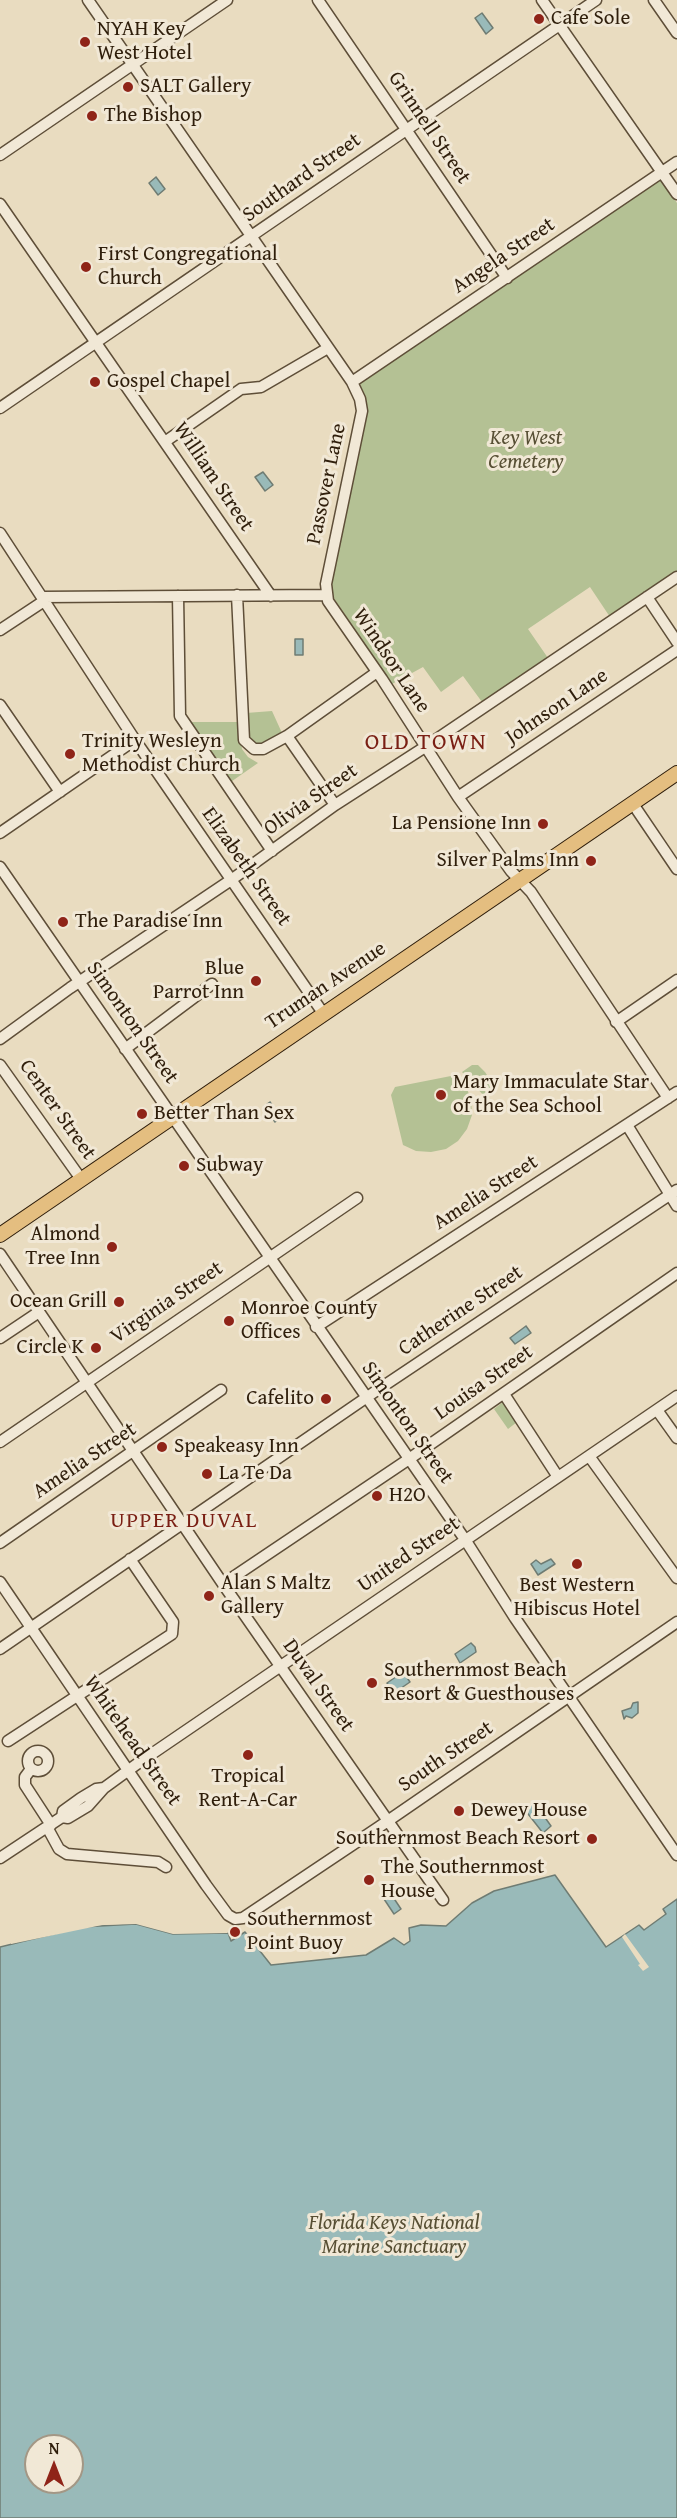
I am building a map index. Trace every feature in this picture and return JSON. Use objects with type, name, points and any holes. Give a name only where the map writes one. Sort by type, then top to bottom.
[{"type":"main road","name":"Truman Avenue","points":[[0,1235],[322,1013],[521,881],[677,773]]},
{"type":"street","name":"Passover Lane","points":[[88,0],[352,381],[360,399],[362,411],[326,595]]},
{"type":"street","points":[[0,155],[227,0]]},
{"type":"street","name":"Grinnell Street","points":[[318,0],[507,278]]},
{"type":"street","points":[[543,0],[677,194]]},
{"type":"street","name":"Southard Street","points":[[0,408],[596,0]]},
{"type":"street","points":[[654,0],[677,33]]},
{"type":"street","name":"Angela Street","points":[[352,381],[677,162]]},
{"type":"street","name":"William Street","points":[[0,204],[271,596]]},
{"type":"street","points":[[166,441],[241,389],[261,387],[328,348]]},
{"type":"street","name":"Elizabeth Street","points":[[0,533],[135,740],[322,1013]]},
{"type":"street","name":"Olivia Street","points":[[0,1039],[231,880],[335,805],[677,577]]},
{"type":"street","points":[[237,595],[244,740],[254,749],[263,749],[287,736],[377,672]]},
{"type":"street","name":"Windsor Lane","points":[[43,599],[326,595],[458,797],[511,871],[531,892],[616,1022],[673,1095]]},
{"type":"street","points":[[178,596],[180,716],[272,851]]},
{"type":"street","points":[[647,597],[677,642]]},
{"type":"street","points":[[0,630],[43,599]]},
{"type":"street","name":"Johnson Lane","points":[[458,797],[677,650]]},
{"type":"street","points":[[0,705],[60,792]]},
{"type":"street","points":[[287,736],[335,805]]},
{"type":"street","points":[[0,833],[135,740]]},
{"type":"street","points":[[633,804],[677,868]]},
{"type":"street","name":"Simonton Street","points":[[0,867],[466,1541],[476,1561],[677,1855]]},
{"type":"street","points":[[616,1022],[677,980]]},
{"type":"street","points":[[125,1049],[212,984]]},
{"type":"street","name":"Center Street","points":[[0,1065],[81,1179]]},
{"type":"street","name":"Amelia Street","points":[[316,1327],[673,1095]]},
{"type":"street","points":[[627,1125],[673,1192],[677,1206]]},
{"type":"street","name":"Catherine Street","points":[[0,1649],[673,1192]]},
{"type":"street","name":"Virginia Street","points":[[0,1442],[357,1198]]},
{"type":"street","name":"Duval Street","points":[[0,1254],[223,1584],[443,1900]]},
{"type":"street","name":"Louisa Street","points":[[223,1584],[504,1394],[677,1273]]},
{"type":"street","points":[[0,1338],[39,1312]]},
{"type":"street","name":"Amelia Street","points":[[0,1543],[221,1390]]},
{"type":"street","points":[[504,1394],[558,1477]]},
{"type":"street","name":"United Street","points":[[0,1858],[62,1817],[68,1818],[88,1806],[104,1788],[128,1770],[677,1396]]},
{"type":"street","points":[[657,1410],[677,1438]]},
{"type":"street","points":[[589,1456],[677,1578]]},
{"type":"street","points":[[8,1742],[172,1634],[173,1622],[130,1559]]},
{"type":"street","name":"Whitehead Street","points":[[0,1582],[206,1885],[228,1915],[235,1919]]},
{"type":"street","name":"South Street","points":[[235,1919],[243,1918],[677,1622]]},
{"type":"street","points":[[31,1769],[25,1777],[25,1785],[49,1826],[59,1849],[67,1854],[158,1862],[166,1867]]},
{"type":"green space","name":"Key West Cemetery","points":[[660,178],[677,203],[677,571],[610,617],[590,587],[528,629],[548,658],[482,702],[463,676],[441,692],[423,667],[392,684],[333,597],[331,587],[366,398],[360,385],[362,381]]},
{"type":"green space","points":[[272,711],[282,733],[256,746],[248,740],[246,713]]},
{"type":"green space","points":[[186,722],[238,722],[242,749],[248,757],[258,763],[225,786]]},
{"type":"green space","points":[[472,1065],[478,1065],[485,1072],[496,1089],[485,1097],[462,1072]]},
{"type":"green space","points":[[456,1075],[466,1086],[471,1100],[472,1115],[467,1129],[458,1141],[446,1149],[431,1152],[416,1151],[403,1145],[391,1095],[395,1087]]},
{"type":"green space","points":[[503,1402],[517,1422],[508,1429],[494,1409]]},
{"type":"water","points":[[482,13],[493,28],[486,34],[475,18]]},
{"type":"water","points":[[156,177],[165,189],[158,195],[149,183]]},
{"type":"water","points":[[263,472],[273,485],[265,491],[255,477]]},
{"type":"water","points":[[295,639],[303,639],[303,655],[295,655]]},
{"type":"water","points":[[270,1102],[281,1118],[275,1122],[264,1106]]},
{"type":"water","points":[[526,1326],[531,1333],[515,1344],[510,1338]]},
{"type":"water","points":[[551,1559],[555,1564],[538,1575],[531,1564],[536,1560],[541,1564]]},
{"type":"water","points":[[471,1643],[476,1652],[460,1663],[455,1654]]},
{"type":"water","points":[[403,1672],[410,1682],[394,1693],[387,1683]]},
{"type":"water","points":[[638,1702],[638,1713],[632,1718],[626,1716],[624,1719],[622,1711]]},
{"type":"water","points":[[534,1802],[551,1826],[543,1833],[525,1810]]},
{"type":"water","name":"Florida Keys National Marine Sanctuary","points":[[555,1875],[606,1947],[639,1925],[644,1930],[666,1914],[663,1909],[677,1899],[677,2518],[0,2518],[0,1947],[82,1927],[136,1924],[173,1934],[228,1933],[231,1941],[245,1932],[271,1965],[366,1955],[394,1938],[404,1945],[410,1941],[409,1928],[421,1925],[446,1926],[472,1903],[494,1891]]},
{"type":"water","points":[[391,1894],[401,1909],[394,1914],[384,1899]]},
{"type":"pier","points":[[136,1921],[173,1931],[226,1930],[228,1933],[173,1934],[136,1924],[102,1925],[11,1944],[11,1941],[81,1924]]},
{"type":"pier","points":[[625,1934],[649,1967],[643,1971],[622,1937]]},
{"type":"place","name":"Cafe Sole","points":[[539,19]]},
{"type":"place","name":"NYAH Key West Hotel","points":[[85,42]]},
{"type":"place","name":"SALT Gallery","points":[[128,87]]},
{"type":"place","name":"The Bishop","points":[[92,116]]},
{"type":"place","name":"First Congregational Church","points":[[86,267]]},
{"type":"place","name":"Gospel Chapel","points":[[95,382]]},
{"type":"place","name":"Trinity Wesleyn Methodist Church","points":[[70,754]]},
{"type":"place","name":"La Pensione Inn","points":[[543,824]]},
{"type":"place","name":"Silver Palms Inn","points":[[591,861]]},
{"type":"place","name":"The Paradise Inn","points":[[63,922]]},
{"type":"place","name":"Blue Parrot Inn","points":[[256,981]]},
{"type":"place","name":"Mary Immaculate Star of the Sea School","points":[[441,1095]]},
{"type":"place","name":"Better Than Sex","points":[[142,1114]]},
{"type":"place","name":"Subway","points":[[184,1166]]},
{"type":"place","name":"Almond Tree Inn","points":[[112,1247]]},
{"type":"place","name":"Ocean Grill","points":[[119,1302]]},
{"type":"place","name":"Monroe County Offices","points":[[229,1321]]},
{"type":"place","name":"Circle K","points":[[96,1348]]},
{"type":"place","name":"Cafelito","points":[[326,1399]]},
{"type":"place","name":"Speakeasy Inn","points":[[162,1447]]},
{"type":"place","name":"La Te Da","points":[[207,1474]]},
{"type":"place","name":"H2O","points":[[377,1496]]},
{"type":"place","name":"Best Western Hibiscus Hotel","points":[[577,1564]]},
{"type":"place","name":"Alan S Maltz Gallery","points":[[209,1596]]},
{"type":"place","name":"Southernmost Beach Resort & Guesthouses","points":[[372,1683]]},
{"type":"place","name":"Tropical Rent-A-Car","points":[[248,1755]]},
{"type":"place","name":"Dewey House","points":[[459,1811]]},
{"type":"place","name":"Southernmost Beach Resort","points":[[592,1839]]},
{"type":"place","name":"The Southernmost House","points":[[369,1880]]},
{"type":"place","name":"Southernmost Point Buoy","points":[[235,1932]]},
{"type":"district","name":"OLD TOWN","points":[[426,743]]},
{"type":"district","name":"UPPER DUVAL","points":[[184,1521]]}]
